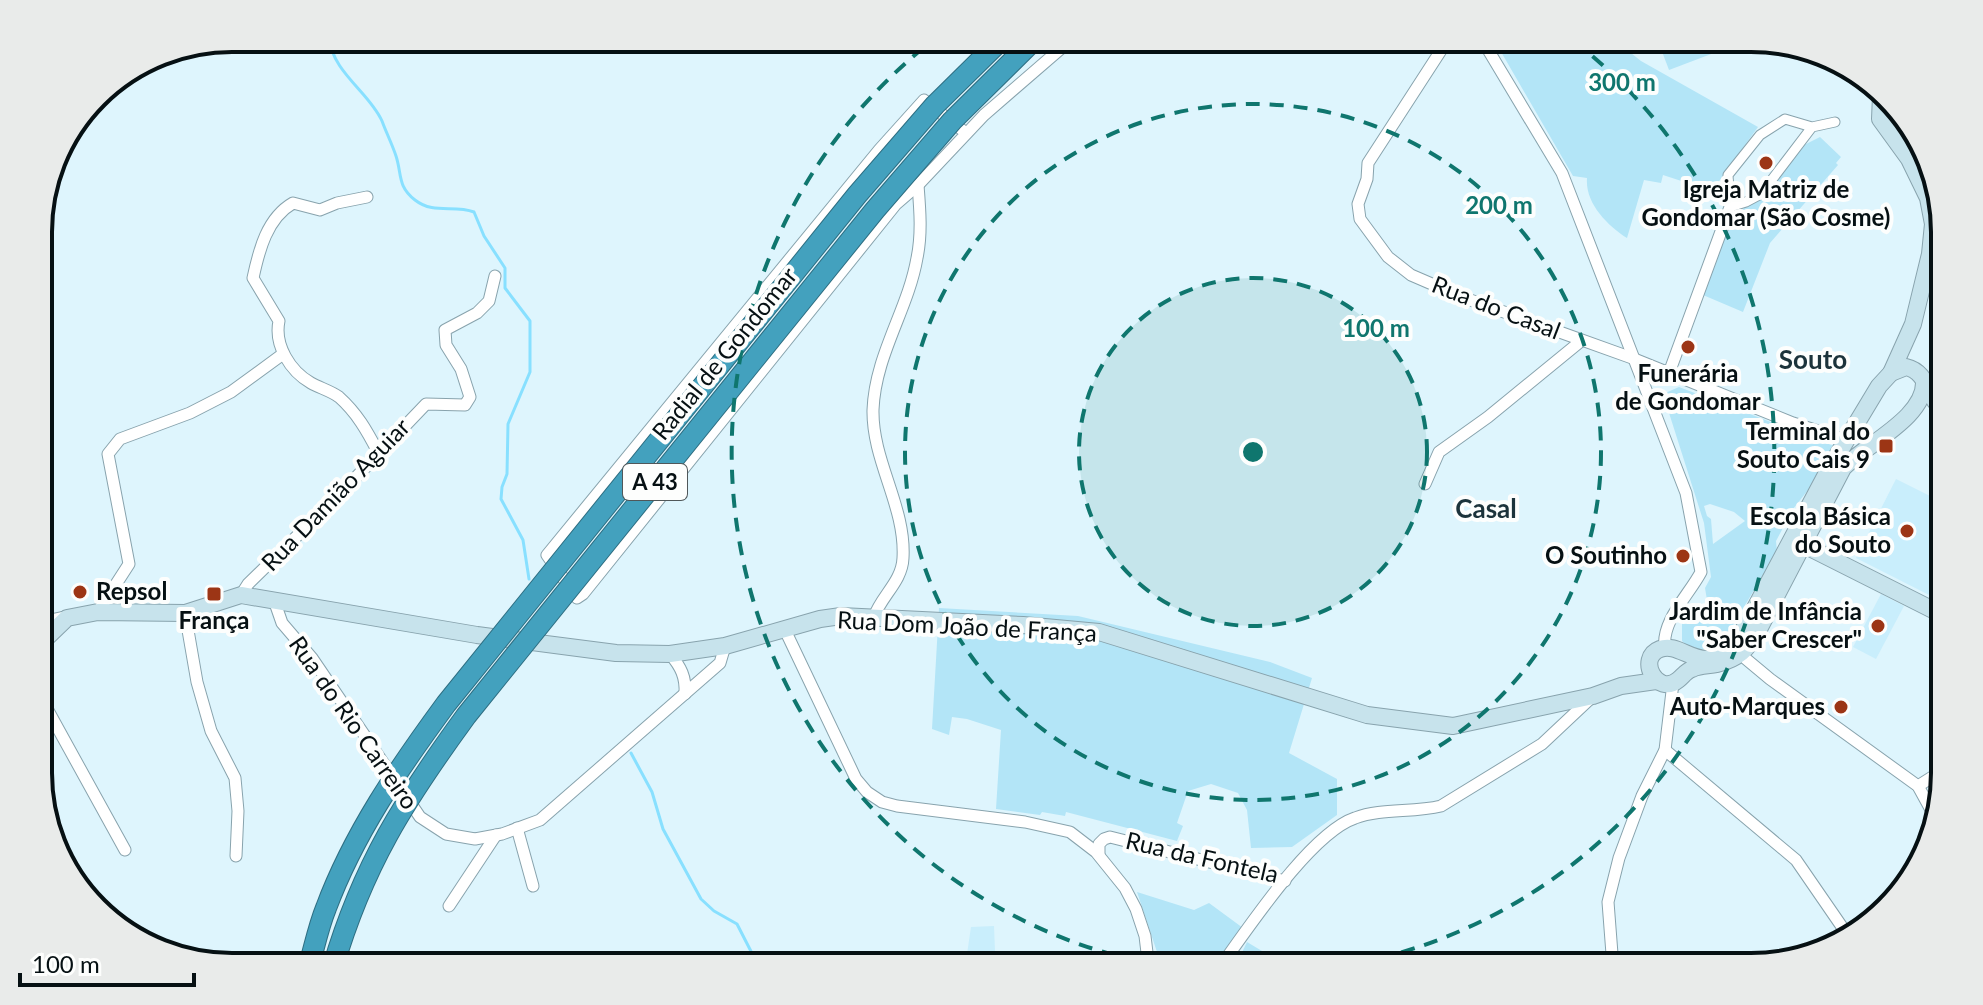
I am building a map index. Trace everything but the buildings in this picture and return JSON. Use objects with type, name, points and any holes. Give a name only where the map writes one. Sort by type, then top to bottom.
[{"type":"highway","name":"Radial de Gondomar","points":[[313,953],[325,909],[367,820],[395,774],[446,704],[857,195],[935,105],[989,52]]},
{"type":"highway","name":"Radial de Gondomar","points":[[337,953],[348,917],[388,830],[466,716],[875,210],[952,121],[1022,52]]},
{"type":"main road","points":[[1883,110],[1882,123],[1909,159],[1927,195]]},
{"type":"main road","points":[[1887,129],[1899,130]]},
{"type":"main road","points":[[1909,145],[1909,159]]},
{"type":"main road","points":[[1672,650],[1685,662],[1671,679],[1652,676],[1649,664],[1655,652],[1672,650],[1695,659],[1714,658],[1750,646],[1846,440],[1879,386],[1891,373],[1913,324],[1931,244]]},
{"type":"main road","points":[[1913,324],[1913,351],[1931,394]]},
{"type":"main road","points":[[1891,373],[1906,367],[1922,377]]},
{"type":"main road","points":[[1797,541],[1843,468],[1855,455],[1906,419],[1919,403],[1922,377]]},
{"type":"main road","points":[[1797,541],[1931,609]]},
{"type":"main road","name":"Rua Dom João de França","points":[[67,618],[98,612],[185,613],[241,595],[477,635],[616,653],[670,654],[725,646],[830,618],[874,617],[1023,625],[1099,632],[1367,715],[1453,726],[1593,696],[1621,686],[1671,679],[1694,668],[1716,664],[1740,647]]},
{"type":"main road","points":[[52,632],[67,618]]},
{"type":"main road","name":"Rua Dom João de França","points":[[1621,686],[1649,664]]},
{"type":"street","points":[[966,133],[924,100],[879,150],[547,555],[577,598],[896,204],[984,115],[1057,52]]},
{"type":"street","name":"Rua do Casal","points":[[1440,52],[1368,163],[1367,179],[1358,204],[1360,219],[1388,257],[1411,275],[1632,358],[1793,423],[1846,440]]},
{"type":"street","points":[[1489,52],[1562,173],[1686,493],[1701,572],[1671,619],[1664,639],[1672,650]]},
{"type":"street","points":[[1669,373],[1730,207],[1728,175],[1760,135],[1785,119],[1812,127],[1835,122]]},
{"type":"street","points":[[1730,207],[1761,194],[1812,127]]},
{"type":"street","points":[[874,617],[899,576],[903,558],[900,524],[877,442],[873,410],[887,343],[917,260],[921,227],[918,185],[879,150]]},
{"type":"street","points":[[367,197],[320,210],[293,203],[281,210],[264,238],[253,278],[279,321],[277,330],[283,354],[308,381],[335,394],[358,416],[378,452]]},
{"type":"street","name":"Rua Damião Aguiar","points":[[241,595],[248,584],[426,404],[465,405],[470,397],[461,369],[446,345],[445,330],[477,313],[489,301],[495,276]]},
{"type":"street","points":[[1425,484],[1439,452],[1488,417],[1581,341]]},
{"type":"street","points":[[98,612],[129,564],[108,454],[120,439],[190,413],[231,392],[283,354]]},
{"type":"street","name":"Rua do Rio Carreiro","points":[[274,600],[282,623],[325,676],[420,817],[446,834],[475,839],[540,820],[720,663],[725,646]]},
{"type":"street","points":[[185,613],[197,682],[211,731],[235,778],[238,811],[236,856]]},
{"type":"street","points":[[52,621],[67,618]]},
{"type":"street","name":"Rua da Fontela","points":[[785,630],[842,752],[856,779],[867,792],[882,802],[897,806],[1054,827],[1070,832],[1099,855],[1125,888],[1136,909],[1147,953]]},
{"type":"street","points":[[1740,647],[1770,679],[1918,786],[1928,804]]},
{"type":"street","points":[[670,654],[681,667],[686,681],[685,694]]},
{"type":"street","points":[[1612,953],[1608,902],[1619,858],[1642,796],[1665,750],[1671,679]]},
{"type":"street","name":"Rua da Fontela","points":[[1099,855],[1099,844],[1110,837],[1285,881],[1305,855],[1343,822],[1360,816],[1423,811],[1441,806],[1542,744],[1593,696]]},
{"type":"street","points":[[52,718],[125,850]]},
{"type":"street","points":[[1665,750],[1796,860],[1843,928]]},
{"type":"street","points":[[1918,786],[1931,778]]},
{"type":"street","points":[[517,828],[533,886]]},
{"type":"street","points":[[449,906],[496,835]]},
{"type":"street","points":[[1231,953],[1285,881]]},
{"type":"shaded area","points":[[1501,52],[1630,52],[1758,127],[1712,191],[1663,175],[1661,183],[1644,180],[1627,238],[1612,227],[1594,205],[1587,178],[1573,176]]},
{"type":"shaded area","points":[[1662,52],[1716,52],[1669,70]]},
{"type":"shaded area","points":[[1820,137],[1841,157],[1836,163],[1838,165],[1770,243],[1743,312],[1703,295],[1716,256],[1736,216],[1755,203],[1802,146]]},
{"type":"shaded area","points":[[1679,387],[1834,446],[1812,485],[1793,509],[1776,541],[1777,552],[1724,640],[1701,650],[1690,649],[1682,641],[1682,623],[1691,624],[1707,600],[1705,588],[1711,577],[1704,523],[1663,394]],"holes":[[[1710,504],[1734,512],[1745,521],[1713,544],[1711,519],[1704,506]]]},
{"type":"shaded area","name":"Escola Básica do Souto","points":[[1896,479],[1931,496],[1931,596],[1856,558]]},
{"type":"shaded area","name":"Jardim de Infância \"Saber Crescer\"","points":[[1881,594],[1904,606],[1876,659],[1853,647]]},
{"type":"shaded area","points":[[939,608],[1078,616],[1270,662],[1312,678],[1289,753],[1337,779],[1337,815],[1292,847],[1251,848],[1247,810],[1238,793],[1211,784],[1188,791],[1177,823],[1183,826],[1177,841],[1066,812],[1065,816],[1042,812],[1040,815],[996,809],[1001,730],[952,717],[949,735],[932,729]]},
{"type":"shaded area","points":[[1137,892],[1194,910],[1209,903],[1243,928],[1222,953],[1157,953]]},
{"type":"shaded area","points":[[994,926],[995,951],[1032,953],[967,953],[971,927]]},
{"type":"shaded area","points":[[1247,942],[1265,953],[1242,953]]},
{"type":"waterway","points":[[333,52],[344,72],[382,121],[405,190],[429,207],[474,212],[484,236],[505,268],[505,288],[530,321],[530,372],[508,424],[507,474],[501,499],[523,540],[529,579]]},
{"type":"waterway","points":[[631,753],[652,792],[663,829],[701,899],[714,911],[737,924],[752,953]]},
{"type":"place","name":"Igreja Matriz de Gondomar (São Cosme)","points":[[1766,163]]},
{"type":"place","name":"Funerária de Gondomar","points":[[1688,347]]},
{"type":"place","name":"Terminal do Souto Cais 9","points":[[1886,446]]},
{"type":"place","name":"Escola Básica do Souto","points":[[1907,531]]},
{"type":"place","name":"O Soutinho","points":[[1683,556]]},
{"type":"place","name":"Repsol","points":[[80,592]]},
{"type":"place","name":"França","points":[[214,594]]},
{"type":"place","name":"Jardim de Infância \"Saber Crescer\"","points":[[1878,626]]},
{"type":"place","name":"Auto-Marques","points":[[1841,707]]},
{"type":"district","name":"Souto","points":[[1813,360]]},
{"type":"district","name":"Casal","points":[[1486,509]]}]
